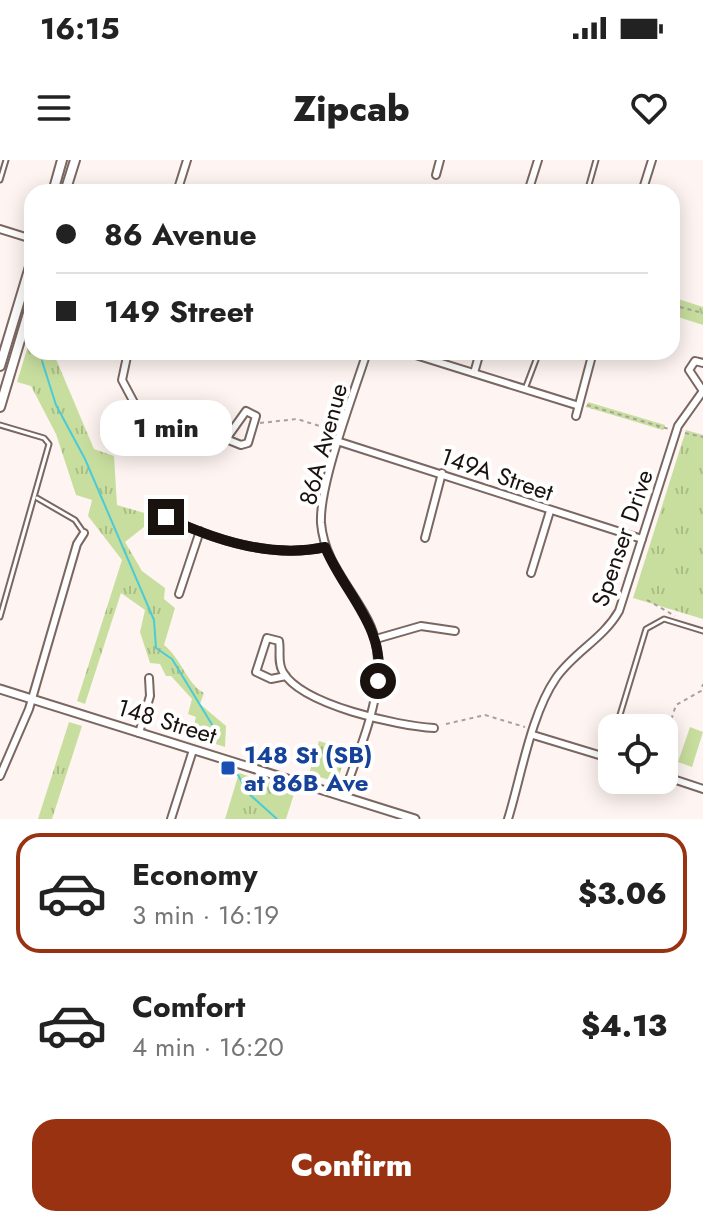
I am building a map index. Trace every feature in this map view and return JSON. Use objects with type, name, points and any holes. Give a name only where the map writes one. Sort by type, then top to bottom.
[{"type":"main road","points":[[55,184],[62,160]]},
{"type":"main road","points":[[68,184],[75,160]]},
{"type":"main road","points":[[0,366],[24,286]]},
{"type":"main road","points":[[0,407],[24,327]]},
{"type":"street","points":[[180,184],[187,160]]},
{"type":"street","points":[[436,175],[440,160]]},
{"type":"street","points":[[530,184],[538,160]]},
{"type":"street","points":[[644,184],[652,160]]},
{"type":"street","points":[[0,229],[24,236]]},
{"type":"street","points":[[126,360],[122,380],[140,412],[226,439],[247,444],[255,414],[243,412],[234,432],[226,439]]},
{"type":"street","name":"86A Avenue","points":[[325,547],[322,499],[365,360]]},
{"type":"street","points":[[432,360],[580,405]]},
{"type":"street","points":[[474,373],[478,360]]},
{"type":"street","points":[[576,416],[591,360]]},
{"type":"street","name":"Spenser Drive","points":[[508,819],[532,732],[546,696],[558,674],[604,633],[619,611],[678,426],[703,391],[689,370],[695,361],[703,363]]},
{"type":"street","name":"149A Street","points":[[340,442],[642,539]]},
{"type":"street","points":[[425,538],[442,473]]},
{"type":"street","points":[[531,573],[550,511]]},
{"type":"street","points":[[166,517],[200,531],[272,551],[292,552],[325,547],[376,639],[379,673],[343,797]]},
{"type":"street","points":[[179,594],[200,531]]},
{"type":"street","points":[[0,776],[31,699],[77,544],[84,533]]},
{"type":"street","points":[[376,639],[425,626],[455,631]]},
{"type":"street","points":[[286,676],[271,679],[256,672],[267,638],[279,641],[279,660],[286,676],[307,694],[409,726],[434,728]]},
{"type":"street","points":[[139,733],[150,696],[149,678]]},
{"type":"street","name":"148 Street","points":[[0,689],[415,819]]},
{"type":"street","points":[[532,732],[598,754]]},
{"type":"street","points":[[171,819],[193,750]]},
{"type":"street","points":[[678,781],[703,789]]},
{"type":"lane","points":[[0,180],[6,160]]},
{"type":"lane","points":[[589,184],[596,160]]},
{"type":"lane","points":[[525,389],[536,360]]},
{"type":"lane","points":[[0,425],[44,438],[49,444],[0,617]]},
{"type":"lane","points":[[37,498],[75,520],[84,533]]},
{"type":"lane","points":[[620,714],[646,629],[664,619],[703,631]]},
{"type":"path","points":[[680,307],[703,313]]},
{"type":"path","points":[[580,405],[670,429]]},
{"type":"path","points":[[260,423],[297,419],[337,431]]},
{"type":"path","points":[[681,432],[703,437]]},
{"type":"path","points":[[647,600],[675,616],[663,614]]},
{"type":"path","points":[[673,714],[676,705],[701,691],[703,684]]},
{"type":"path","points":[[446,724],[485,715],[532,732]]},
{"type":"green space","points":[[680,300],[703,307],[703,325],[680,318]]},
{"type":"green space","points":[[24,359],[56,360],[94,449],[114,456],[117,505],[148,514],[149,523],[125,542],[142,571],[165,588],[164,599],[175,608],[164,645],[193,684],[204,693],[200,704],[226,726],[225,747],[191,736],[196,717],[188,714],[192,699],[171,676],[166,676],[160,664],[150,663],[140,632],[145,610],[121,593],[85,704],[77,701],[122,560],[88,516],[92,500],[76,495],[56,434],[31,386],[17,382]]},
{"type":"green space","points":[[588,402],[665,425],[663,430],[586,407]]},
{"type":"green space","points":[[686,430],[703,435],[703,619],[633,598]]},
{"type":"green space","points":[[69,722],[82,726],[52,819],[38,819]]},
{"type":"green space","points":[[690,727],[703,732],[692,767],[678,762]]},
{"type":"green space","points":[[319,741],[347,750],[337,782],[309,774]]},
{"type":"green space","points":[[239,773],[295,791],[286,819],[225,819]]},
{"type":"waterway","points":[[42,361],[56,405],[85,459],[154,620],[156,648],[172,659],[219,736]]},
{"type":"waterway","points":[[238,775],[248,793],[277,819]]},
{"type":"place","name":"148 St (SB) at 86B Ave","points":[[228,768]]},
{"type":"route","points":[[166,517],[200,531],[268,551],[308,551],[325,547],[374,633],[379,656],[378,681]]}]
